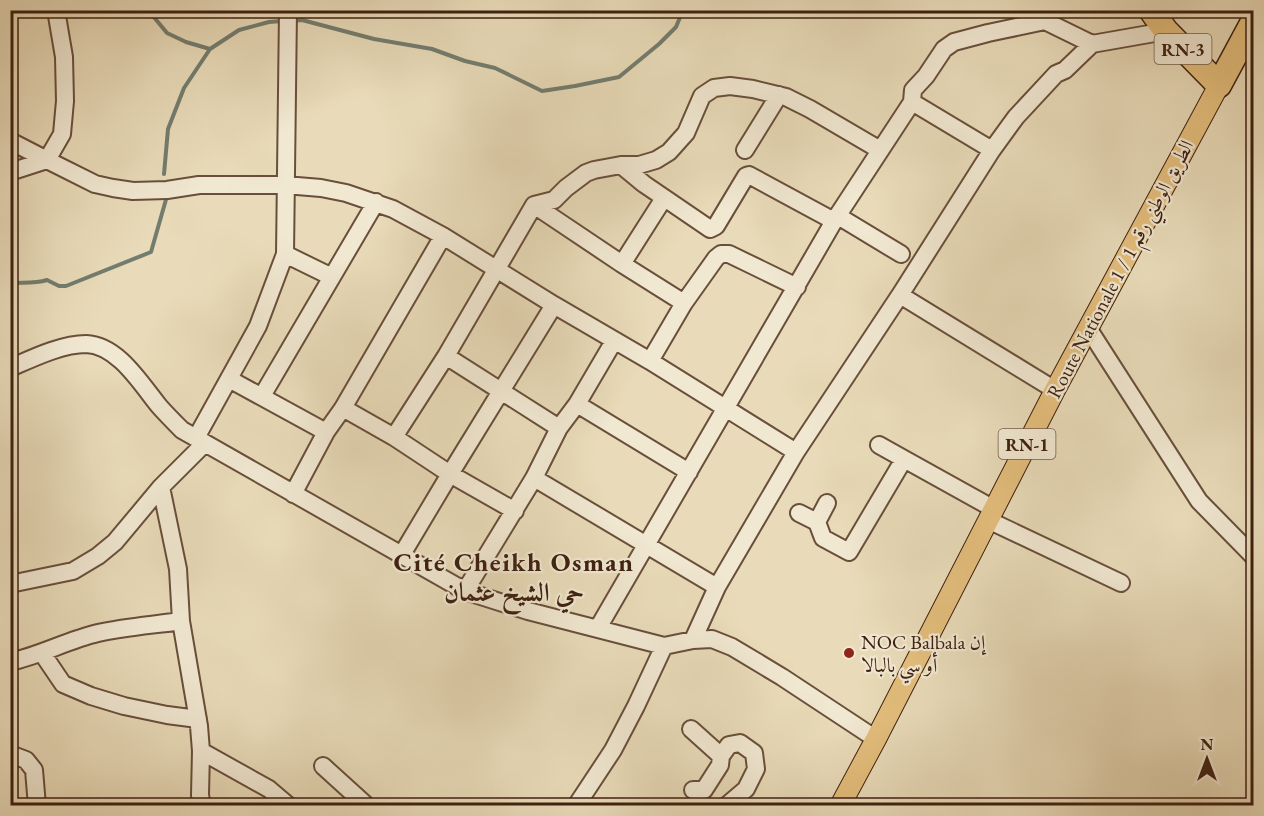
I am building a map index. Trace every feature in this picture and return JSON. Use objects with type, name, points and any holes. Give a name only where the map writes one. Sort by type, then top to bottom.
[{"type":"highway","name":"RN-3","points":[[1151,10],[1166,31],[1219,85]]},
{"type":"highway","name":"Route Nationale 1 / الطريق الوطني رقم 1","points":[[1219,85],[1254,20]]},
{"type":"main road","name":"Route Nationale 1 / الطريق الوطني رقم 1","points":[[840,806],[1055,390],[1219,85]]},
{"type":"street","points":[[10,172],[47,160],[62,134],[65,101],[63,57],[56,10]]},
{"type":"street","points":[[10,584],[73,571],[98,556],[115,542],[200,440],[229,379],[258,326],[285,254],[288,10]]},
{"type":"street","points":[[598,628],[836,219],[912,102],[913,90],[926,76],[944,49],[954,42],[1044,21],[1092,44]]},
{"type":"street","points":[[693,640],[717,587],[796,452],[992,150],[1016,117],[1056,74],[1065,70],[1092,44],[1166,31]]},
{"type":"street","points":[[394,437],[446,356],[534,205],[554,200],[586,173],[621,165],[639,165],[656,160],[669,152],[686,133],[702,96],[714,87],[730,86],[753,89],[786,97],[880,150]]},
{"type":"street","points":[[745,150],[779,95]]},
{"type":"street","points":[[912,102],[992,150]]},
{"type":"street","points":[[10,141],[95,184],[133,191],[167,190],[199,185],[285,185],[321,188],[376,202],[443,236],[796,452]]},
{"type":"street","points":[[621,165],[644,184],[710,229],[716,226],[749,175],[901,254]]},
{"type":"street","points":[[622,264],[664,198]]},
{"type":"street","points":[[262,396],[376,202]]},
{"type":"street","points":[[534,205],[684,303]]},
{"type":"street","points":[[293,494],[326,432],[343,408],[443,236]]},
{"type":"street","points":[[285,254],[332,277]]},
{"type":"street","points":[[650,361],[684,303],[721,254],[729,254],[797,287]]},
{"type":"street","points":[[900,295],[1055,390]]},
{"type":"street","points":[[401,556],[554,305]]},
{"type":"street","points":[[1088,328],[1199,501],[1254,557]]},
{"type":"street","points":[[465,591],[515,511],[560,428],[614,341]]},
{"type":"street","points":[[10,368],[61,348],[87,344],[104,348],[117,357],[152,395],[158,406],[182,430],[465,591],[528,611],[664,646],[712,639],[732,647],[782,677],[876,739]]},
{"type":"street","points":[[446,356],[560,428]]},
{"type":"street","points":[[229,379],[326,432]]},
{"type":"street","points":[[577,404],[689,472]]},
{"type":"street","points":[[343,408],[515,511]]},
{"type":"street","points":[[879,445],[991,514],[1121,583]]},
{"type":"street","points":[[799,513],[817,522],[823,538],[849,552],[904,459]]},
{"type":"street","points":[[534,478],[717,587]]},
{"type":"street","points":[[161,487],[178,569],[181,621],[198,719],[202,806]]},
{"type":"street","points":[[817,522],[827,503]]},
{"type":"street","points":[[10,662],[99,633],[181,621]]},
{"type":"street","points":[[576,806],[614,750],[664,646]]},
{"type":"street","points":[[42,653],[63,684],[91,696],[124,706],[198,719]]},
{"type":"street","points":[[691,729],[721,756]]},
{"type":"street","points":[[693,790],[704,790],[720,765],[721,756],[729,745],[740,743],[754,753],[756,769],[746,789],[726,806]]},
{"type":"street","points":[[201,751],[269,789],[289,806]]},
{"type":"street","points":[[10,754],[26,760],[34,770],[37,806]]},
{"type":"street","points":[[322,766],[367,806]]},
{"type":"waterway","points":[[148,10],[167,33],[186,42],[210,49]]},
{"type":"waterway","points":[[292,21],[302,20],[374,39],[432,49],[465,61],[495,68],[542,91],[619,77],[676,27],[683,10]]},
{"type":"waterway","points":[[164,174],[168,129],[184,88],[210,49],[239,30],[282,21]]},
{"type":"waterway","points":[[10,283],[47,280],[59,286],[66,286],[151,252],[167,196]]},
{"type":"place","name":"NOC Balbala إن أو سي بالبالا","points":[[849,653]]},
{"type":"district","name":"Cité Cheikh Osman حي الشيخ عثمان","points":[[514,577]]}]
